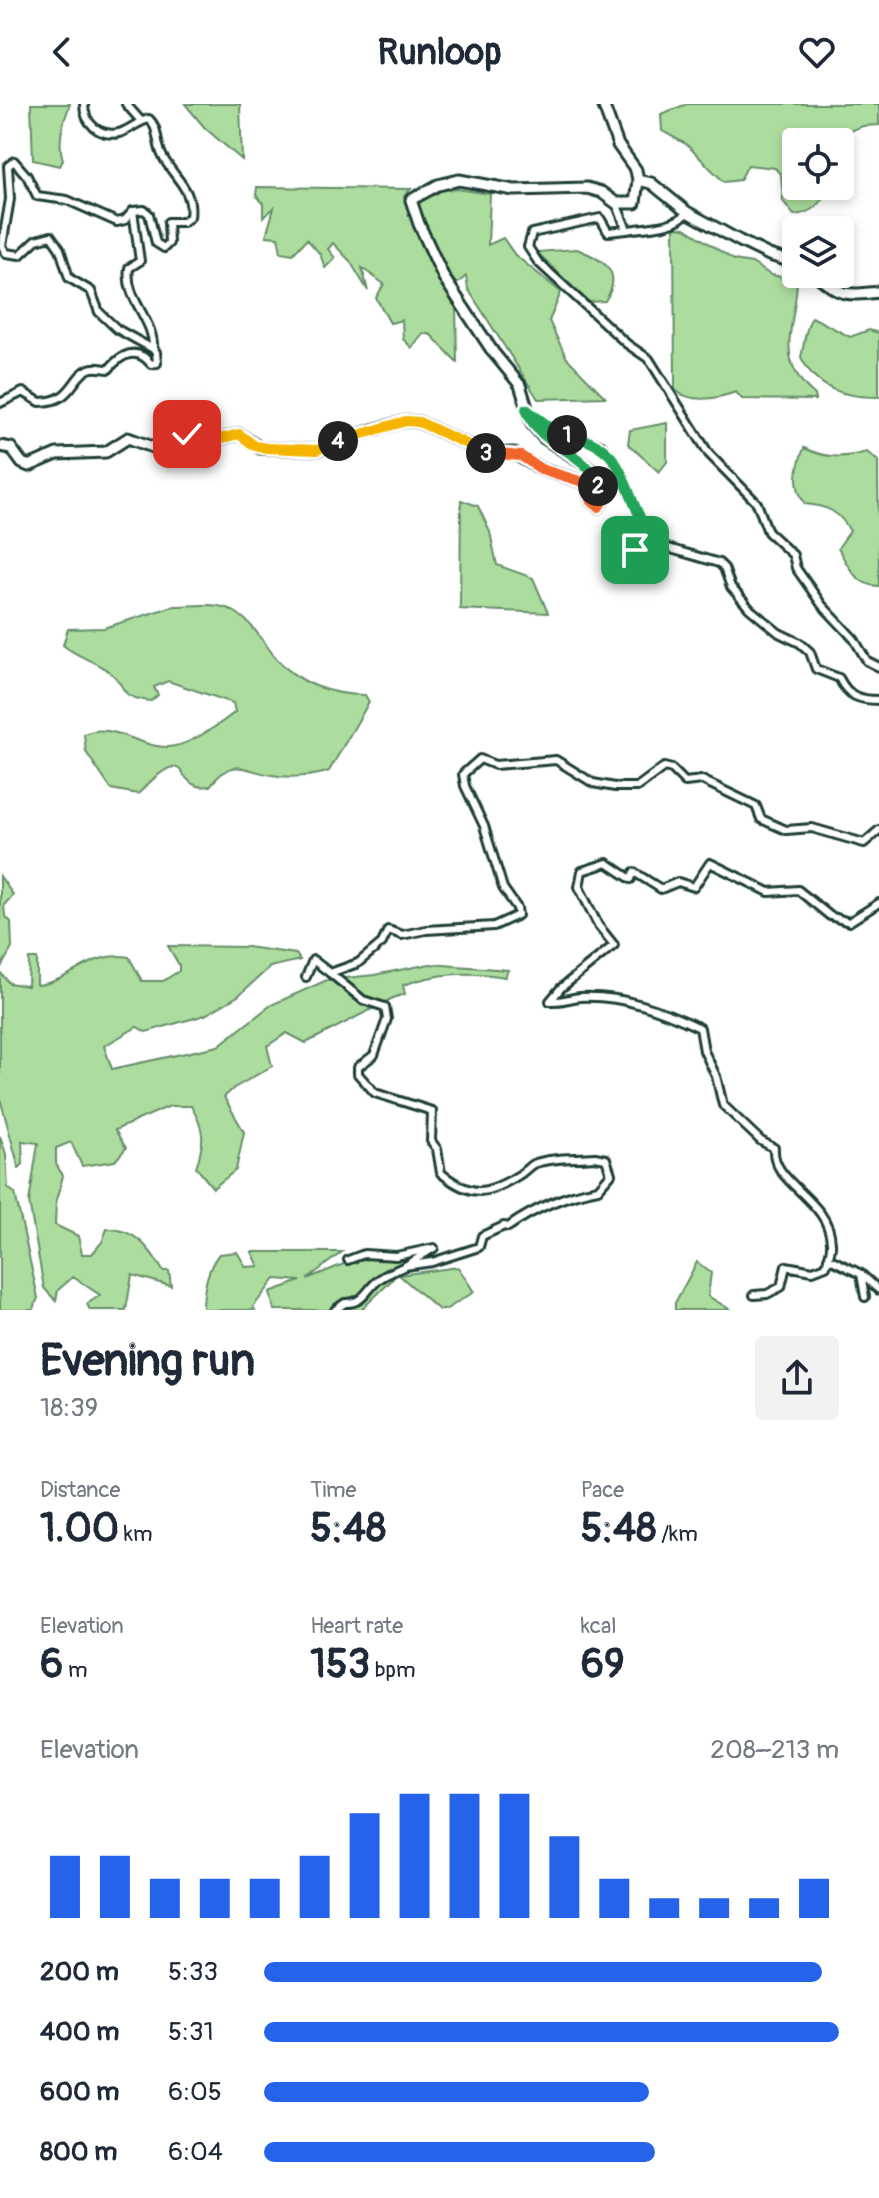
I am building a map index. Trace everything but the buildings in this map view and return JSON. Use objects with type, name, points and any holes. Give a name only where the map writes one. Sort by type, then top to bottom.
[{"type":"main road","points":[[0,446],[11,448],[22,463],[29,466],[62,453],[106,452],[124,439],[158,449],[192,433],[215,440],[239,434],[260,448],[317,450],[372,430],[406,421],[419,422],[488,454],[513,453],[541,469],[583,482],[588,487],[591,501],[599,507],[602,502],[594,473],[544,438],[532,424],[520,385],[493,352],[444,278],[411,200],[438,185],[459,180],[514,190],[587,188],[601,192],[616,203],[635,203],[636,170],[611,130],[603,104]]},
{"type":"main road","points":[[638,180],[651,183],[687,212],[782,259]]},
{"type":"main road","points":[[832,288],[848,296],[879,292]]},
{"type":"street","points":[[84,104],[86,120],[96,129],[120,133],[141,121],[149,119],[154,123],[160,152],[185,184],[191,213],[183,222],[168,222],[169,243],[164,248],[156,243],[149,214],[144,210],[133,211],[125,220],[117,222],[67,200],[37,196],[27,176],[14,161],[8,166],[10,199],[2,246],[6,253],[20,255],[36,240],[51,236],[60,249],[69,278],[91,291],[99,312],[117,329],[153,349]]},
{"type":"street","points":[[126,104],[141,121]]},
{"type":"street","points":[[616,203],[627,230]]},
{"type":"street","points":[[0,403],[23,392],[46,403],[72,389],[87,370],[109,369],[127,354],[144,356],[155,364],[158,359],[153,349],[154,335],[127,278],[129,268],[140,261],[133,211]]},
{"type":"street","points":[[687,212],[682,219],[672,223],[608,232],[600,218],[532,233],[528,247],[538,262],[627,344],[649,359],[709,454],[757,503],[768,532],[793,555],[796,568],[822,605],[854,639],[867,661],[879,670]]},
{"type":"street","points":[[526,409],[554,430],[601,445],[615,462],[642,521],[642,528],[631,544],[633,549],[654,544],[719,563],[731,587],[750,609],[779,633],[800,643],[810,652],[816,669],[839,678],[846,691],[853,696],[863,700],[879,700]]},
{"type":"street","points":[[330,973],[358,963],[382,943],[388,930],[402,935],[426,930],[494,926],[518,915],[517,908],[503,888],[484,826],[465,786],[463,774],[480,759],[495,765],[556,760],[593,783],[615,787],[637,787],[664,767],[672,769],[685,782],[702,780],[756,806],[761,819],[786,830],[812,828],[864,843],[879,830]]},
{"type":"street","points":[[754,1295],[767,1294],[781,1287],[786,1266],[820,1270],[826,1266],[831,1240],[822,1217],[802,1190],[782,1175],[773,1160],[774,1148],[761,1141],[723,1105],[716,1076],[704,1051],[700,1028],[642,1003],[577,997],[565,1003],[550,1001],[561,988],[614,945],[598,925],[579,887],[582,871],[607,863],[631,879],[634,872],[661,889],[678,882],[694,887],[710,863],[769,892],[798,890],[830,916],[849,922],[879,903]]},
{"type":"street","points":[[306,977],[313,960],[363,1000],[385,1007],[387,1012],[374,1055],[358,1067],[358,1074],[375,1093],[432,1111],[431,1141],[437,1149],[441,1173],[461,1188],[468,1192],[496,1187],[531,1165],[543,1162],[595,1157],[606,1159],[610,1164],[611,1174],[598,1189],[575,1194],[557,1204],[520,1216],[508,1227],[482,1236],[479,1247],[465,1253],[405,1266]]},
{"type":"street","points":[[335,1310],[367,1295],[378,1280],[434,1248],[396,1256],[364,1254],[348,1260]]},
{"type":"street","points":[[828,1258],[861,1274],[879,1290]]},
{"type":"street","points":[[861,1274],[865,1297]]},
{"type":"green space","points":[[31,104],[70,104],[62,132],[63,160],[60,166],[33,160]]},
{"type":"green space","points":[[185,104],[240,104],[242,160],[205,128]]},
{"type":"green space","points":[[687,104],[879,104],[879,125],[854,129],[782,128],[782,188],[781,175],[775,168],[748,165],[740,180],[724,182],[686,144],[662,131],[661,114]]},
{"type":"green space","points":[[257,187],[411,189],[404,196],[437,275],[456,303],[457,362],[431,335],[423,333],[412,348],[403,339],[402,320],[390,323],[376,298],[384,284],[362,268],[368,291],[350,261],[333,243],[328,249],[335,258],[325,268],[320,254],[307,239],[293,254],[281,252],[278,237],[266,236],[274,208],[263,217],[263,203],[256,195]]},
{"type":"green space","points":[[457,189],[490,194],[488,245],[503,238],[515,255],[561,292],[549,321],[566,357],[605,397],[538,399],[468,289],[466,276],[457,284],[451,277],[433,245],[418,202],[424,192]]},
{"type":"green space","points":[[821,200],[806,212],[794,215],[783,201]]},
{"type":"green space","points":[[674,227],[685,228],[734,260],[752,263],[771,275],[782,277],[782,288],[797,288],[790,355],[802,382],[816,400],[742,399],[736,392],[696,399],[675,390]]},
{"type":"green space","points":[[577,249],[608,267],[612,281],[605,301],[588,302],[537,252]]},
{"type":"green space","points":[[812,317],[850,337],[869,330],[879,333],[879,397],[843,393],[815,377],[801,357]]},
{"type":"green space","points":[[667,423],[667,462],[659,472],[628,444],[630,430]]},
{"type":"green space","points":[[804,448],[836,456],[867,452],[878,461],[879,586],[864,583],[845,562],[838,548],[850,531],[837,514],[820,506],[805,504],[801,497],[797,477]]},
{"type":"green space","points":[[461,500],[478,506],[490,532],[497,565],[533,578],[548,613],[460,609]]},
{"type":"green space","points":[[174,606],[221,606],[235,612],[295,675],[328,690],[365,695],[369,702],[329,771],[308,776],[285,776],[238,767],[225,771],[210,786],[198,786],[175,767],[156,777],[138,794],[111,789],[86,752],[84,734],[107,731],[152,745],[175,746],[215,727],[235,712],[233,703],[168,681],[154,687],[158,695],[151,701],[132,697],[107,670],[63,645],[68,629],[104,628]]},
{"type":"green space","points":[[0,876],[13,895],[4,905],[5,916],[11,922],[12,948],[0,969]]},
{"type":"green space","points":[[168,946],[247,947],[296,954],[300,960],[270,967],[238,996],[205,1015],[146,1032],[137,1027],[104,1046],[112,1069],[218,1046],[271,1005],[327,980],[430,964],[508,970],[505,977],[453,974],[403,985],[405,994],[306,1043],[287,1033],[267,1046],[272,1066],[224,1097],[244,1132],[236,1170],[213,1188],[196,1167],[202,1136],[191,1106],[170,1106],[115,1130],[126,1148],[115,1161],[82,1166],[71,1142],[56,1148],[56,1164],[63,1176],[56,1200],[55,1225],[78,1236],[82,1254],[92,1254],[102,1242],[107,1229],[125,1232],[147,1247],[163,1271],[169,1271],[171,1286],[132,1275],[126,1310],[90,1310],[87,1304],[100,1295],[73,1277],[58,1290],[56,1301],[44,1288],[29,1202],[38,1143],[22,1141],[23,1164],[19,1168],[0,1098],[0,972],[9,983],[28,986],[29,959],[37,959],[37,985],[49,983],[92,962],[116,956],[129,957],[142,981],[163,981],[179,971],[179,965]]},
{"type":"green space","points":[[0,1136],[6,1154],[8,1188],[15,1193],[38,1298],[33,1310],[0,1310]]},
{"type":"green space","points":[[237,1252],[246,1267],[259,1266],[252,1252],[342,1252],[307,1279],[356,1259],[407,1258],[391,1281],[361,1310],[274,1310],[270,1292],[301,1281],[275,1279],[253,1307],[255,1310],[203,1310],[206,1280],[211,1266],[219,1254]]},
{"type":"green space","points":[[697,1262],[711,1273],[708,1296],[731,1310],[675,1310],[675,1303]]},
{"type":"green space","points":[[458,1267],[474,1292],[445,1310],[439,1310],[399,1275]]},
{"type":"route","points":[[187,434],[220,440],[239,434],[260,448],[280,446],[317,450],[372,430],[406,421],[419,422],[488,454],[513,453],[541,469],[583,482],[588,487],[591,501],[599,507],[602,502],[594,473],[544,438],[532,424],[526,409],[554,430],[601,445],[615,462],[642,521],[642,528],[631,544],[635,550]]}]
